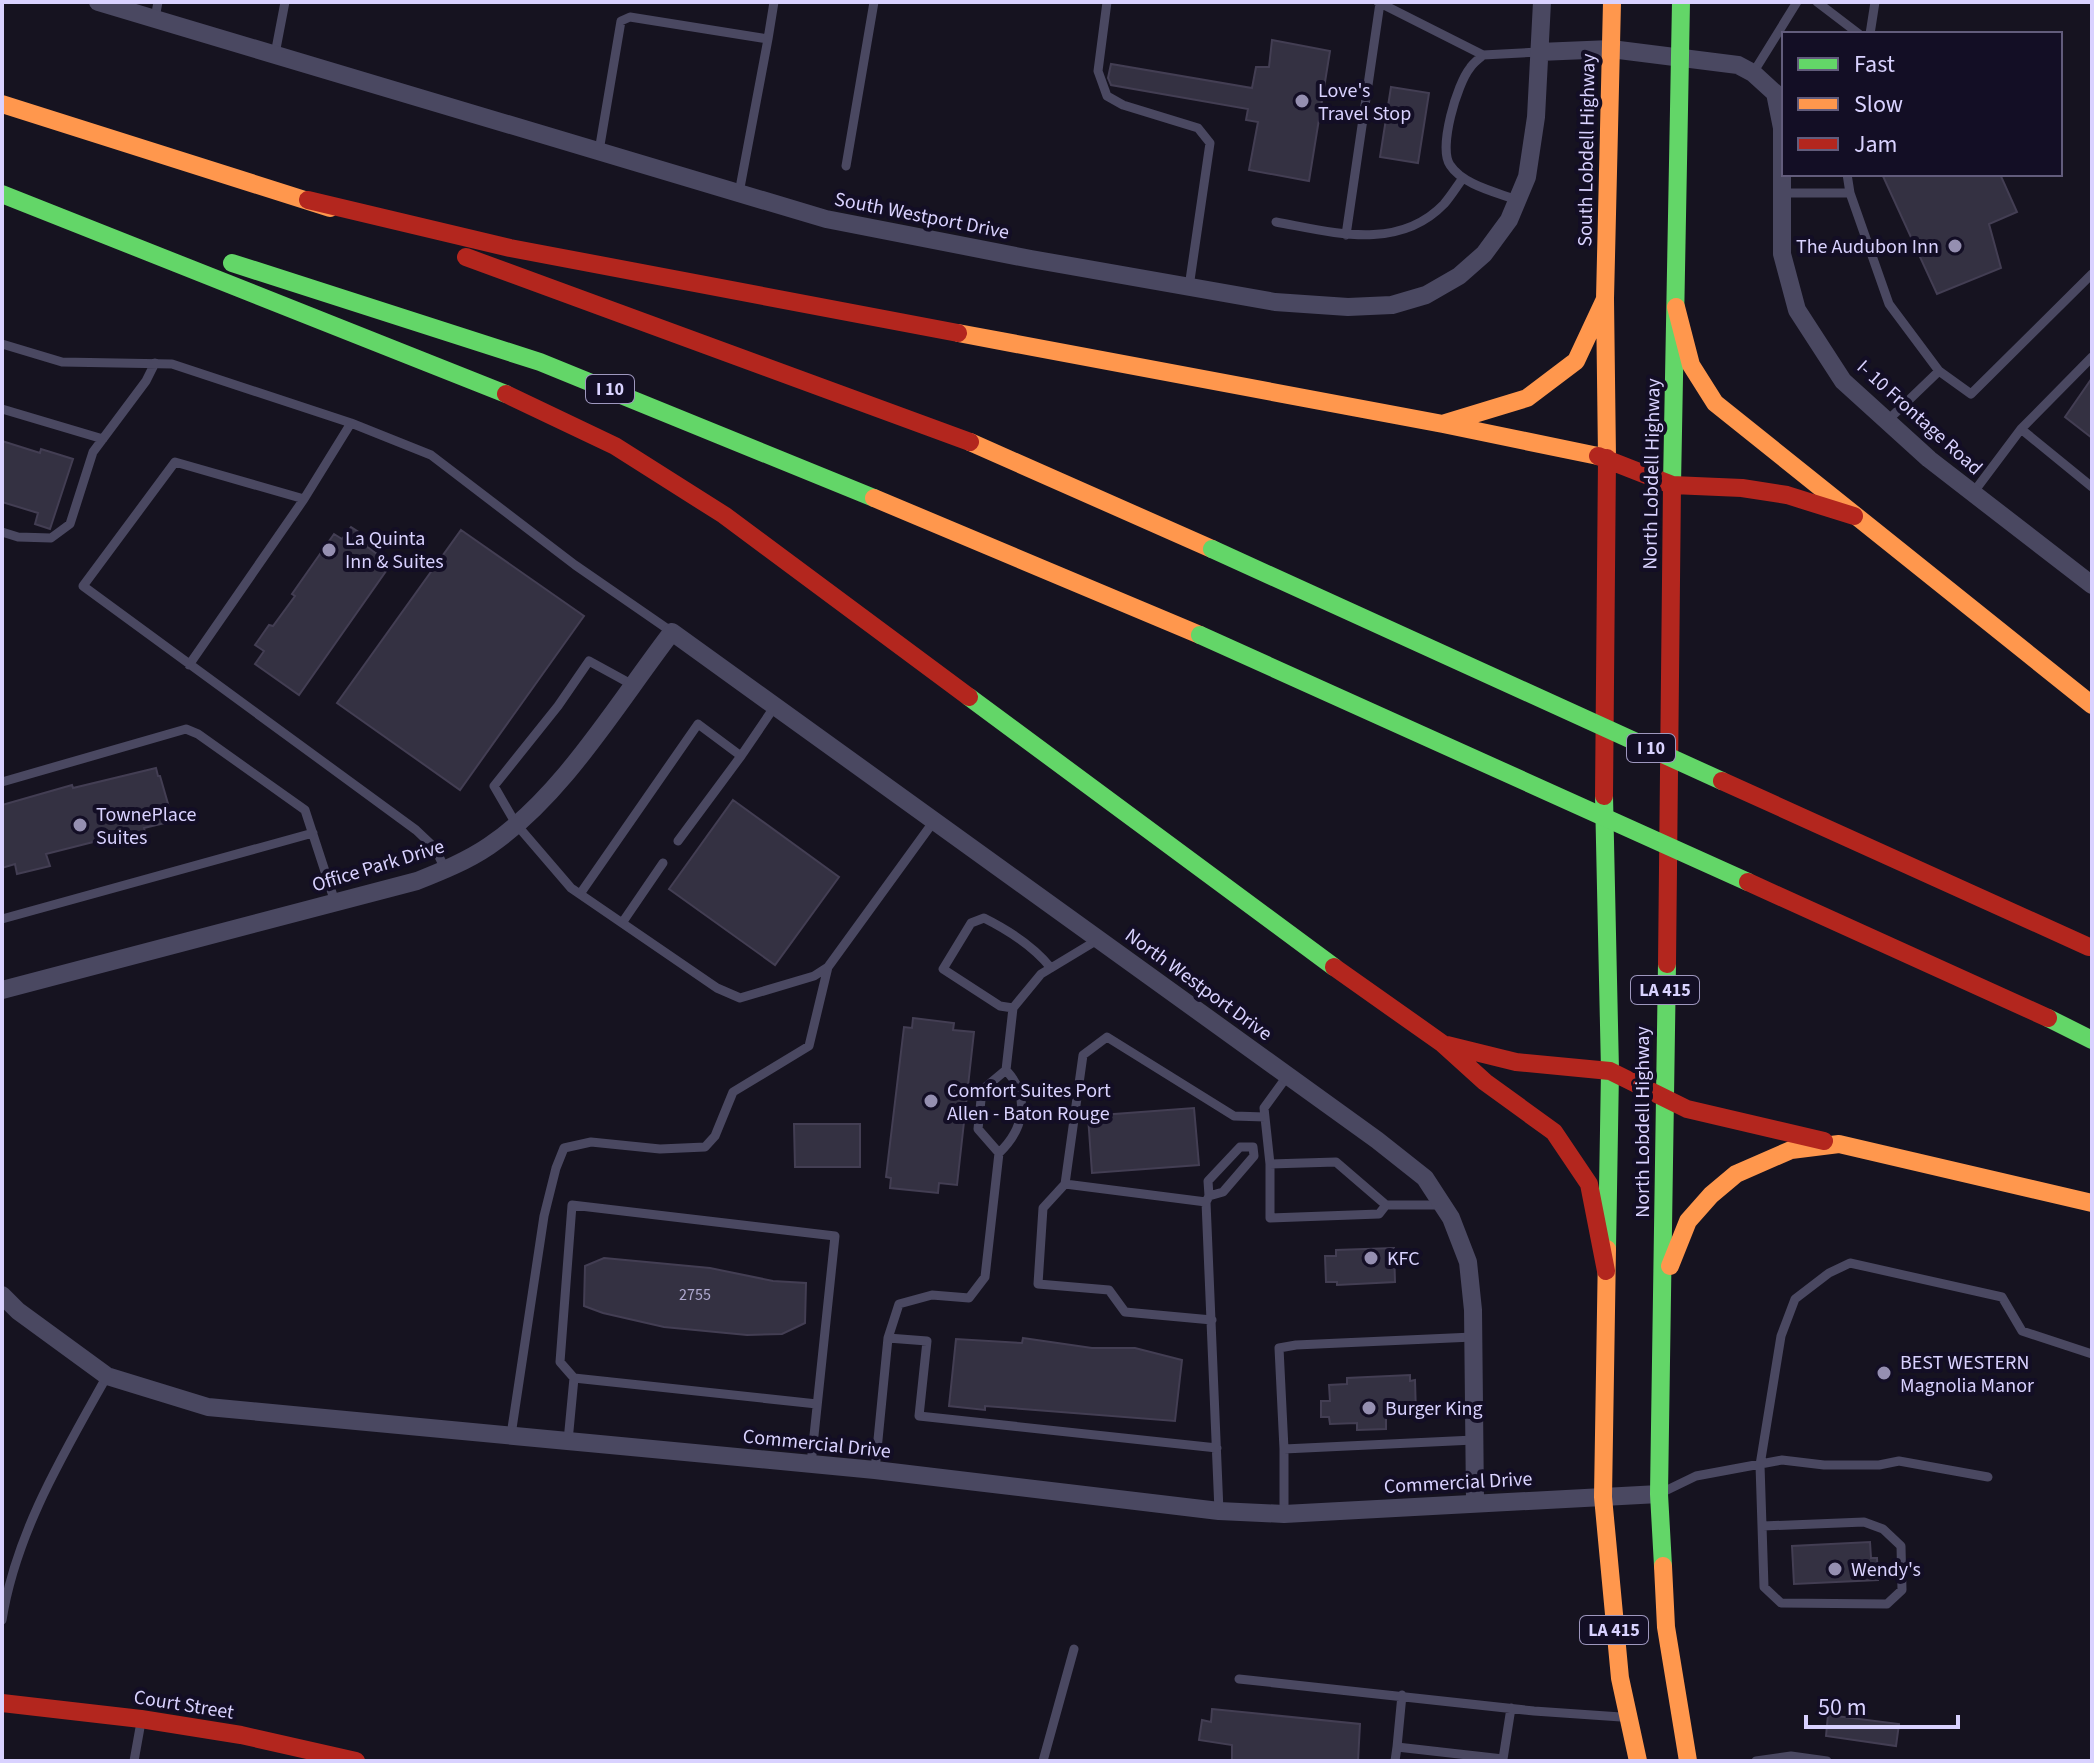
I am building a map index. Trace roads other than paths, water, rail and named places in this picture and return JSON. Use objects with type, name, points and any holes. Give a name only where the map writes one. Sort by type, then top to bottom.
[{"type":"main road","name":"South Lobdell Highway","points":[[1605,299],[1612,2]]},
{"type":"main road","name":"North Lobdell Highway","points":[[1681,2],[1659,1494],[1666,1627],[1688,1761]]},
{"type":"main road","name":"I 10","points":[[2,104],[308,200],[944,431],[1212,549],[2091,948]]},
{"type":"main road","points":[[2,193],[489,386],[615,446],[724,515],[1394,1012],[1443,1044],[1485,1082],[1554,1132],[1589,1184],[1606,1271]]},
{"type":"main road","name":"I 10","points":[[2,193],[540,362],[747,444],[1200,635],[2092,1040]]},
{"type":"main road","points":[[308,200],[510,248],[1443,424],[1607,458],[1672,485],[1742,488],[1787,495],[1854,516]]},
{"type":"main road","points":[[1443,424],[1527,398],[1576,361],[1605,299]]},
{"type":"main road","name":"LA 415","points":[[1605,299],[1607,458]]},
{"type":"main road","points":[[1676,307],[1691,365],[1715,403],[2092,705]]},
{"type":"main road","name":"North Lobdell Highway","points":[[1607,458],[1603,854],[1610,1071],[1603,1497],[1620,1678],[1638,1761]]},
{"type":"main road","points":[[1443,1044],[1516,1062],[1610,1071],[1687,1109],[2092,1203]]},
{"type":"main road","points":[[1663,1281],[1688,1221],[1711,1195],[1736,1174],[1791,1150],[1839,1144]]},
{"type":"main road","name":"Court Street","points":[[2,1703],[141,1719],[241,1735],[356,1761]]},
{"type":"street","name":"South Westport Drive","points":[[98,2],[156,10],[275,54],[826,219],[1275,302],[1348,307],[1392,305],[1426,295],[1459,276],[1484,254],[1509,220],[1527,177],[1536,117],[1542,2]]},
{"type":"street","points":[[1539,52],[1611,49],[1745,69]]},
{"type":"street","name":"I- 10 Frontage Road","points":[[1745,69],[1775,93],[1782,128],[1782,254],[1797,310],[1843,381],[1929,459],[2092,585]]},
{"type":"street","name":"Office Park Drive","points":[[2,990],[417,881],[445,870],[491,845],[551,792],[672,632]]},
{"type":"street","name":"North Westport Drive","points":[[672,632],[1288,1075],[1425,1178],[1451,1218],[1468,1262],[1473,1337],[1475,1502]]},
{"type":"street","name":"Commercial Drive","points":[[2,1295],[18,1311],[107,1376],[208,1407],[875,1470],[1219,1511],[1284,1514],[1659,1494]]},
{"type":"lane","points":[[275,54],[285,2]]},
{"type":"lane","points":[[739,193],[774,2]]},
{"type":"lane","points":[[846,166],[874,2]]},
{"type":"lane","points":[[1107,2],[1098,71],[1107,96],[1123,105],[1198,128],[1210,143],[1189,287]]},
{"type":"lane","points":[[1346,235],[1379,2],[1483,55],[1539,52]]},
{"type":"lane","points":[[1745,69],[1797,2]]},
{"type":"lane","points":[[1817,2],[1856,32]]},
{"type":"lane","points":[[1870,32],[1875,2]]},
{"type":"lane","points":[[599,151],[621,21],[630,17],[768,39]]},
{"type":"lane","points":[[1483,55],[1469,69],[1463,81],[1448,132],[1448,164],[1463,178],[1517,200]]},
{"type":"lane","points":[[1849,176],[1850,193],[1889,304],[1939,371],[1971,394],[2092,274]]},
{"type":"lane","points":[[1276,222],[1366,237],[1393,232],[1414,224],[1444,203],[1463,178]]},
{"type":"lane","points":[[1782,193],[1850,193]]},
{"type":"lane","points":[[2,344],[62,362],[172,364],[351,423],[431,455],[575,565],[672,632]]},
{"type":"lane","points":[[1973,493],[2021,429],[2092,357]]},
{"type":"lane","points":[[2,532],[18,537],[51,538],[70,524],[93,452],[146,381],[155,363]]},
{"type":"lane","points":[[1887,421],[1939,371]]},
{"type":"lane","points":[[2,409],[103,439]]},
{"type":"lane","points":[[189,665],[304,499],[351,423]]},
{"type":"lane","points":[[2021,429],[2092,487]]},
{"type":"lane","points":[[304,499],[175,462],[83,586],[416,830],[435,848],[445,870]]},
{"type":"lane","points":[[631,684],[589,661],[558,706],[494,786],[516,824],[571,888],[717,988],[740,998],[814,976],[828,967],[934,821]]},
{"type":"lane","points":[[678,841],[775,706]]},
{"type":"lane","points":[[580,894],[698,724],[741,756]]},
{"type":"lane","points":[[2,782],[186,729],[198,734],[305,810],[335,902]]},
{"type":"lane","points":[[2,919],[313,833]]},
{"type":"lane","points":[[622,923],[663,863]]},
{"type":"lane","points":[[1013,1008],[1000,1006],[943,969],[971,923],[984,918],[997,924],[1040,955],[1051,968]]},
{"type":"lane","points":[[999,1153],[978,1129],[979,1116],[982,1090],[1006,1070],[1013,1008],[1041,974],[1099,939]]},
{"type":"lane","points":[[511,1435],[544,1216],[564,1148],[591,1142],[660,1149],[705,1147],[715,1136],[733,1092],[809,1046],[828,967]]},
{"type":"lane","points":[[1212,1320],[1125,1312],[1109,1290],[1038,1284],[1043,1208],[1065,1184],[1083,1055],[1107,1037],[1234,1116],[1265,1117]]},
{"type":"lane","points":[[875,1470],[888,1338],[899,1304],[932,1295],[969,1298],[985,1277],[999,1153],[1010,1143],[1020,1125],[1022,1094],[1006,1070]]},
{"type":"lane","points":[[1288,1075],[1264,1108],[1270,1164],[1270,1218],[1379,1214],[1386,1205]]},
{"type":"lane","points":[[1219,1511],[1208,1181],[1240,1147],[1253,1147],[1267,1135]]},
{"type":"lane","points":[[1065,1184],[1208,1199],[1223,1192],[1254,1156],[1253,1147]]},
{"type":"lane","points":[[1270,1164],[1336,1162],[1386,1205],[1443,1205]]},
{"type":"lane","points":[[811,1464],[835,1236],[572,1205],[560,1362],[574,1378],[817,1404]]},
{"type":"lane","points":[[1763,1526],[1864,1522],[1883,1529],[1901,1546],[1902,1590],[1887,1604],[1781,1603],[1764,1587],[1760,1465],[1781,1336],[1795,1299],[1829,1273],[1850,1263],[2002,1297],[2022,1331],[2092,1354]]},
{"type":"lane","points":[[1284,1514],[1279,1348],[1473,1337]]},
{"type":"lane","points":[[888,1338],[927,1341],[919,1416],[1217,1448]]},
{"type":"lane","points":[[2,1620],[8,1583],[51,1477],[107,1376]]},
{"type":"lane","points":[[568,1441],[574,1378]]},
{"type":"lane","points":[[1284,1449],[1474,1440]]},
{"type":"lane","points":[[1659,1494],[1696,1476],[1782,1460],[1824,1465],[1879,1465],[1899,1461],[1988,1477]]},
{"type":"lane","points":[[1043,1761],[1074,1649]]},
{"type":"lane","points":[[1239,1679],[1511,1708],[1628,1717]]},
{"type":"lane","points":[[1395,1761],[1402,1695]]},
{"type":"lane","points":[[1397,1747],[1504,1760],[1511,1708]]},
{"type":"lane","points":[[134,1761],[141,1719]]},
{"type":"lane","points":[[1756,1761],[1791,1756],[1827,1761]]},
{"type":"place","name":"Love's Travel Stop","points":[[1302,101]]},
{"type":"place","name":"The Audubon Inn","points":[[1955,246]]},
{"type":"place","name":"La Quinta Inn & Suites","points":[[329,550]]},
{"type":"place","name":"TownePlace Suites","points":[[80,825]]},
{"type":"place","name":"Comfort Suites Port Allen - Baton Rouge","points":[[931,1101]]},
{"type":"place","name":"KFC","points":[[1371,1258]]},
{"type":"place","name":"BEST WESTERN Magnolia Manor","points":[[1884,1373]]},
{"type":"place","name":"Burger King","points":[[1369,1408]]},
{"type":"place","name":"Wendy's","points":[[1835,1569]]}]
